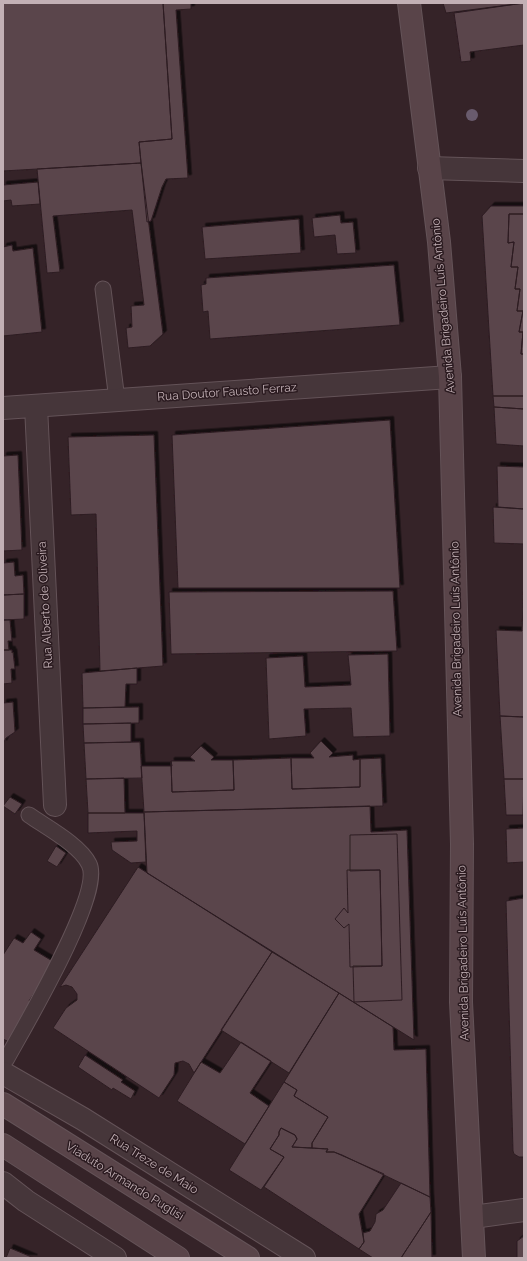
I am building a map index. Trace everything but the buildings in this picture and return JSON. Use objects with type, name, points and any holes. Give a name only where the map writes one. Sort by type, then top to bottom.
[{"type":"main road","name":"Avenida Brigadeiro Luís Antônio","points":[[408,3],[439,242],[450,377],[462,844],[461,1002],[474,1258]]},
{"type":"main road","name":"Viaduto Armando Puglisi","points":[[3,1104],[248,1258]]},
{"type":"main road","points":[[3,1145],[178,1258]]},
{"type":"street","points":[[429,168],[524,171]]},
{"type":"street","name":"Rua Doutor Fausto Ferraz","points":[[3,408],[450,377]]},
{"type":"street","name":"Rua Alberto de Oliveira","points":[[36,406],[55,805]]},
{"type":"street","name":"Rua Treze de Maio","points":[[5,1067],[83,1119],[304,1258]]},
{"type":"street","points":[[3,1183],[26,1201],[116,1258]]},
{"type":"street","points":[[473,1216],[524,1210]]},
{"type":"lane","points":[[103,289],[117,400]]},
{"type":"lane","points":[[5,1067],[73,932],[87,898],[92,880],[90,865],[80,851],[28,815]]}]
